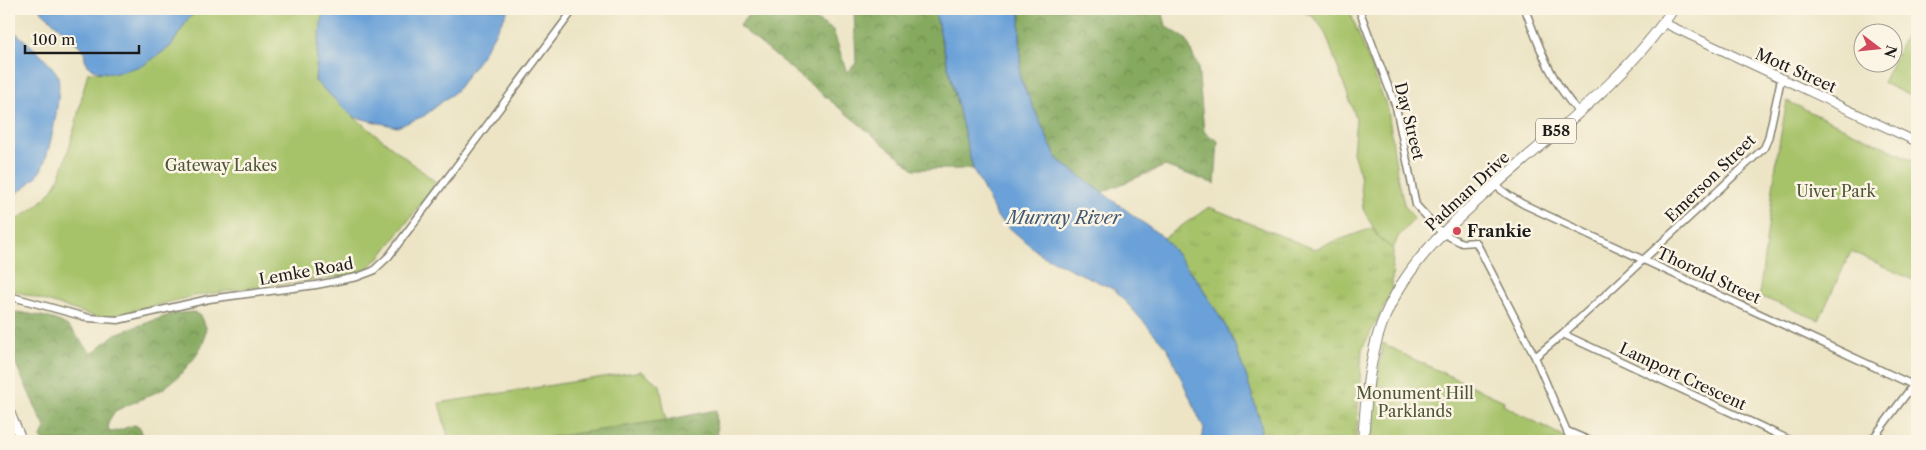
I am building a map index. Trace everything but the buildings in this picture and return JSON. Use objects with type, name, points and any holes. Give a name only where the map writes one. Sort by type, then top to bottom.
[{"type":"main road","name":"Padman Drive","points":[[1364,441],[1370,369],[1381,326],[1403,282],[1442,232],[1639,55],[1673,9]]},
{"type":"main road","points":[[9,411],[22,440]]},
{"type":"street","name":"Lemke Road","points":[[9,296],[89,318],[118,320],[208,300],[357,277],[373,271],[389,256],[574,9]]},
{"type":"street","name":"Day Street","points":[[1358,9],[1396,107],[1416,204],[1442,232]]},
{"type":"street","points":[[1525,9],[1555,82],[1563,95],[1578,111]]},
{"type":"street","name":"Mott Street","points":[[1664,23],[1917,142]]},
{"type":"street","name":"Emerson Street","points":[[1535,357],[1563,334],[1764,148],[1768,140],[1781,79]]},
{"type":"street","name":"Thorold Street","points":[[1495,184],[1508,196],[1523,204],[1915,382]]},
{"type":"street","points":[[1442,232],[1462,243],[1476,242],[1535,357],[1571,441]]},
{"type":"street","name":"Lamport Crescent","points":[[1563,334],[1792,441]]},
{"type":"street","points":[[1871,441],[1915,382]]},
{"type":"street","points":[[1567,431],[1590,441]]},
{"type":"green space","name":"Gateway Lakes","points":[[199,9],[322,9],[315,81],[354,117],[437,183],[381,256],[365,270],[348,276],[194,296],[108,317],[93,316],[9,289],[9,225],[40,203],[56,184],[67,155],[88,72],[116,73],[171,46],[188,19]]},
{"type":"green space","points":[[753,9],[815,9],[815,19],[833,30],[847,73],[856,63],[854,9],[936,9],[935,12],[973,169],[914,169],[739,26]]},
{"type":"green space","points":[[1020,9],[1162,9],[1166,26],[1186,39],[1198,67],[1204,132],[1218,141],[1215,184],[1165,166],[1102,192],[1057,159],[1020,78]]},
{"type":"green space","points":[[1299,9],[1349,9],[1388,110],[1398,180],[1404,204],[1414,219],[1398,237],[1393,249],[1379,238],[1363,209],[1360,174],[1353,153],[1356,118],[1325,32],[1315,18]]},
{"type":"green space","points":[[1917,11],[1917,99],[1883,83],[1888,72],[1904,72],[1904,39]]},
{"type":"green space","name":"Uiver Park","points":[[1787,101],[1917,162],[1917,282],[1851,251],[1819,320],[1759,296],[1778,150]]},
{"type":"green space","points":[[1209,207],[1314,249],[1372,228],[1379,238],[1393,249],[1392,291],[1362,349],[1356,441],[1260,441],[1261,424],[1231,335],[1200,284],[1164,238]]},
{"type":"green space","points":[[17,312],[46,317],[61,322],[72,330],[93,353],[115,334],[172,314],[194,312],[200,316],[206,327],[204,341],[196,356],[179,376],[163,389],[115,411],[108,422],[109,432],[135,425],[141,429],[141,441],[43,441],[41,437],[45,428],[9,349],[9,314]]},
{"type":"green space","name":"Monument Hill Parklands","points":[[1383,343],[1504,401],[1503,405],[1572,441],[1371,441],[1374,403]]},
{"type":"green space","points":[[641,371],[660,385],[666,420],[525,441],[449,441],[439,403]]},
{"type":"green space","points":[[716,410],[717,441],[525,441],[666,420]]},
{"type":"water","points":[[39,9],[199,9],[188,19],[171,46],[144,65],[116,73],[100,72],[89,67],[85,59],[84,50]]},
{"type":"water","points":[[322,9],[509,9],[482,55],[456,91],[424,116],[397,127],[354,117],[315,81]]},
{"type":"water","name":"Murray River","points":[[936,9],[1020,9],[1020,78],[1057,159],[1164,238],[1200,284],[1231,335],[1261,424],[1260,441],[1202,441],[1204,429],[1168,349],[1115,290],[1041,255],[998,218],[973,169],[935,12]]},
{"type":"water","points":[[9,28],[44,58],[58,76],[59,85],[54,124],[48,151],[41,170],[31,182],[9,198]]},
{"type":"place","name":"Frankie","points":[[1457,231]]}]
